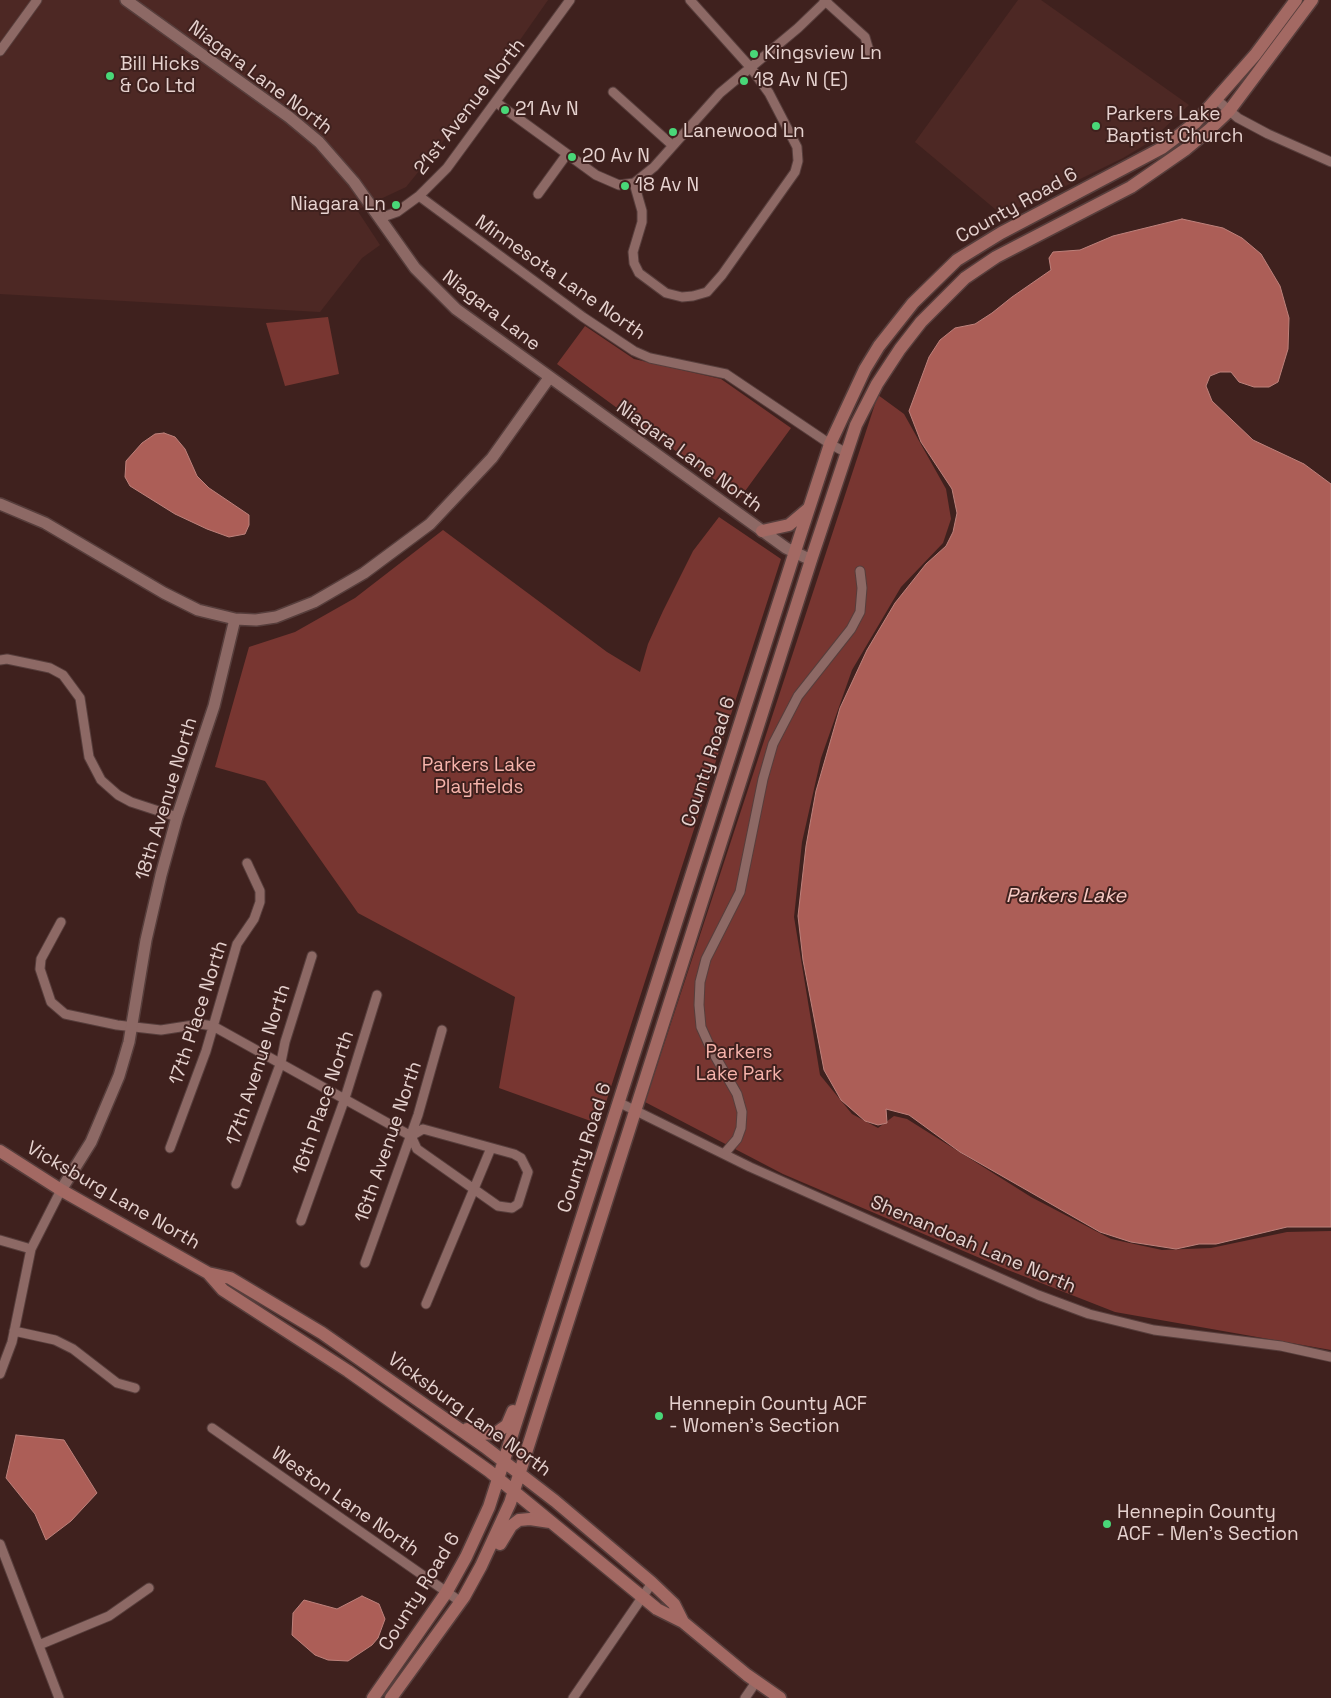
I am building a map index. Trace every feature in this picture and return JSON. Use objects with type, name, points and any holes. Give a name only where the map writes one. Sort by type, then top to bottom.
[{"type":"main road","name":"County Road 6","points":[[373,1698],[446,1593],[480,1529],[504,1462],[620,1103],[830,444],[848,402],[879,346],[912,303],[940,275],[958,260],[1001,233],[1162,148],[1195,122],[1217,100],[1256,55],[1296,0]]},
{"type":"main road","name":"County Road 6","points":[[391,1698],[462,1600],[494,1539],[514,1491],[811,560],[856,426],[877,384],[920,322],[965,278],[996,257],[1131,187],[1186,149],[1229,112],[1312,0]]},
{"type":"main road","points":[[762,531],[789,525],[810,507]]},
{"type":"main road","name":"Vicksburg Lane North","points":[[0,1151],[61,1190],[208,1273],[223,1290],[348,1370],[514,1491],[642,1597],[663,1613],[683,1622],[756,1682],[780,1698]]},
{"type":"main road","name":"Vicksburg Lane North","points":[[208,1273],[216,1273],[230,1278],[302,1321],[447,1419],[520,1474],[652,1583],[674,1604],[683,1622]]},
{"type":"main road","points":[[447,1419],[481,1434],[502,1430],[511,1419],[532,1354],[545,1335]]},
{"type":"main road","points":[[462,1600],[481,1581],[511,1526],[520,1520],[530,1519],[553,1523]]},
{"type":"street","points":[[0,51],[37,0]]},
{"type":"street","name":"Niagara Lane North","points":[[126,0],[308,133],[346,171],[380,218]]},
{"type":"street","name":"21st Avenue North","points":[[380,218],[397,212],[420,196],[447,168],[497,103],[570,0]]},
{"type":"street","points":[[634,183],[642,211],[642,222],[633,252],[634,263],[639,273],[666,293],[682,298],[707,292],[722,275],[795,172],[798,161],[797,147],[769,93],[751,68],[690,0]]},
{"type":"street","points":[[497,103],[608,182],[619,184],[634,183],[654,168],[672,145],[720,93],[751,68],[825,1],[864,38],[870,54]]},
{"type":"street","points":[[613,92],[672,145]]},
{"type":"street","points":[[1217,100],[1229,112],[1276,139],[1331,162]]},
{"type":"street","points":[[538,194],[567,154]]},
{"type":"street","name":"Minnesota Lane North","points":[[420,196],[583,317],[634,351],[650,358],[726,374],[830,444],[847,453]]},
{"type":"street","name":"Niagara Lane","points":[[380,218],[415,268],[439,294],[472,322],[549,378]]},
{"type":"street","points":[[0,504],[45,523],[198,610],[235,619],[256,620],[296,611],[364,574],[430,524],[487,464],[549,378]]},
{"type":"street","name":"Niagara Lane North","points":[[549,378],[762,531],[795,553],[811,560]]},
{"type":"street","points":[[724,1154],[731,1148],[739,1133],[742,1112],[737,1094],[711,1048],[702,1027],[699,1005],[700,982],[706,959],[740,892],[763,779],[773,744],[798,696],[852,629],[860,612],[862,588],[860,571]]},
{"type":"street","name":"18th Avenue North","points":[[0,1374],[14,1331],[31,1249],[61,1190],[91,1142],[107,1109],[119,1076],[131,1027],[146,940],[177,816],[214,706],[235,619]]},
{"type":"street","points":[[0,660],[7,658],[50,668],[63,675],[80,698],[89,757],[101,780],[118,795],[131,802],[177,816]]},
{"type":"street","name":"17th Place North","points":[[170,1148],[198,1073],[237,944],[254,919],[260,902],[257,881],[247,863]]},
{"type":"street","points":[[61,922],[41,959],[42,981],[50,1002],[65,1014],[131,1027],[161,1030],[200,1024],[213,1026],[281,1062],[411,1136],[417,1150],[498,1206],[512,1208],[522,1198],[528,1172],[520,1158],[423,1129],[411,1136]]},
{"type":"street","name":"17th Avenue North","points":[[236,1184],[281,1062],[285,1042],[312,956]]},
{"type":"street","name":"16th Place North","points":[[301,1221],[345,1098],[377,995]]},
{"type":"street","name":"16th Avenue North","points":[[365,1263],[411,1136],[442,1030]]},
{"type":"street","name":"Shenandoah Lane North","points":[[620,1103],[724,1154],[1038,1295],[1089,1314],[1154,1330],[1281,1346],[1331,1357]]},
{"type":"street","points":[[426,1304],[491,1148]]},
{"type":"street","points":[[0,1240],[31,1249]]},
{"type":"street","points":[[14,1331],[55,1340],[73,1349],[117,1383],[135,1388]]},
{"type":"street","name":"Weston Lane North","points":[[212,1428],[446,1593],[462,1600]]},
{"type":"street","points":[[0,1544],[59,1698]]},
{"type":"street","points":[[573,1698],[652,1583]]},
{"type":"street","points":[[39,1645],[102,1620],[149,1588]]},
{"type":"street","points":[[745,1698],[756,1682]]},
{"type":"shaded area","points":[[0,0],[548,0],[487,87],[406,187],[357,210],[380,245],[362,258],[320,312],[0,294]]},
{"type":"shaded area","points":[[1018,0],[1041,0],[1189,105],[1148,143],[1123,158],[1031,203],[1001,214],[915,142]]},
{"type":"green space","points":[[328,317],[339,374],[285,386],[266,323]]},
{"type":"green space","points":[[585,326],[634,359],[721,379],[791,428],[740,498],[557,364]]},
{"type":"green space","name":"Parkers Lake Park","points":[[878,395],[904,414],[946,489],[951,519],[943,543],[901,587],[852,670],[821,758],[802,842],[794,917],[820,1075],[852,1114],[878,1128],[894,1116],[907,1119],[1031,1197],[1111,1239],[1162,1250],[1211,1248],[1287,1232],[1331,1231],[1331,1350],[1115,1312],[1008,1270],[783,1174],[645,1102]]},
{"type":"green space","name":"Parkers Lake Playfields","points":[[719,517],[781,559],[599,1124],[499,1088],[515,997],[358,913],[265,781],[215,767],[249,647],[295,632],[355,598],[443,530],[607,652],[640,672],[648,644],[693,551]]},
{"type":"water","name":"Parkers Lake","points":[[1182,219],[1223,228],[1242,238],[1261,254],[1280,286],[1289,318],[1288,349],[1278,382],[1269,387],[1254,387],[1239,382],[1231,372],[1220,372],[1210,376],[1206,386],[1212,401],[1253,440],[1304,464],[1331,484],[1331,1227],[1287,1227],[1216,1244],[1199,1244],[1176,1249],[1131,1242],[1100,1232],[960,1152],[909,1115],[886,1109],[887,1123],[878,1125],[865,1121],[841,1100],[824,1070],[803,960],[798,916],[806,846],[816,791],[840,708],[867,650],[895,603],[926,564],[946,546],[953,532],[957,513],[952,489],[921,442],[909,411],[929,357],[940,340],[955,328],[975,324],[1051,270],[1049,258],[1053,252],[1080,250],[1113,236]]},
{"type":"water","points":[[164,433],[175,437],[185,449],[197,476],[209,488],[249,515],[249,525],[245,534],[229,537],[207,529],[175,514],[130,486],[125,477],[126,461],[142,443],[155,434]]},
{"type":"water","points":[[16,1435],[64,1440],[97,1493],[71,1521],[46,1540],[35,1514],[6,1478]]},
{"type":"water","points":[[362,1596],[379,1604],[385,1619],[378,1638],[372,1645],[348,1661],[328,1660],[315,1655],[292,1635],[293,1613],[304,1600],[337,1609]]},
{"type":"place","name":"Kingsview Ln","points":[[754,54]]},
{"type":"place","name":"Bill Hicks & Co Ltd","points":[[110,76]]},
{"type":"place","name":"18 Av N (E)","points":[[744,81]]},
{"type":"place","name":"21 Av N","points":[[505,110]]},
{"type":"place","name":"Parkers Lake Baptist Church","points":[[1096,126]]},
{"type":"place","name":"Lanewood Ln","points":[[673,132]]},
{"type":"place","name":"20 Av N","points":[[572,157]]},
{"type":"place","name":"18 Av N","points":[[625,186]]},
{"type":"place","name":"Niagara Ln","points":[[396,205]]},
{"type":"place","name":"Hennepin County ACF - Women's Section","points":[[659,1416]]},
{"type":"place","name":"Hennepin County ACF - Men's Section","points":[[1107,1524]]}]
